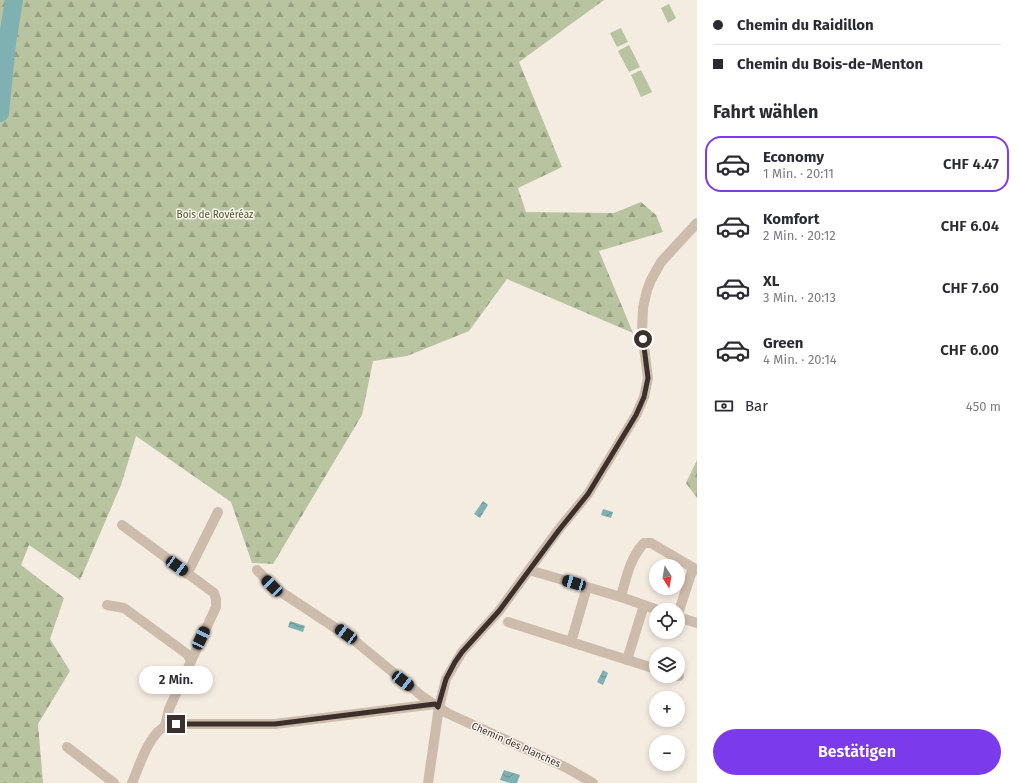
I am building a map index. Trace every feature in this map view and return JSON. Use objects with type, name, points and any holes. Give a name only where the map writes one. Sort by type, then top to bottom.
[{"type":"street","points":[[428,783],[437,706],[446,679],[462,652],[499,611],[588,494],[599,478],[640,407],[648,378],[642,332],[643,308],[647,290],[661,262],[697,223]]},
{"type":"street","points":[[187,574],[218,512]]},
{"type":"street","points":[[122,526],[214,593],[216,599],[216,607],[169,709],[165,726]]},
{"type":"street","points":[[621,597],[629,568],[640,548],[644,543],[652,542],[695,569],[682,603]]},
{"type":"street","name":"Chemin des Planches","points":[[256,570],[272,586],[355,641],[437,706],[454,717],[567,768],[593,783]]},
{"type":"street","points":[[529,570],[649,607]]},
{"type":"street","points":[[571,642],[587,587]]},
{"type":"street","points":[[107,605],[124,608],[187,654],[192,660]]},
{"type":"street","points":[[627,660],[644,605]]},
{"type":"street","points":[[685,618],[697,623]]},
{"type":"street","points":[[508,622],[649,667]]},
{"type":"street","points":[[132,783],[148,746],[155,735],[165,726],[176,724],[275,724],[437,706]]},
{"type":"street","points":[[67,747],[114,783]]},
{"type":"green space","name":"Bois de Rovéréaz","points":[[0,0],[604,0],[519,62],[562,167],[518,188],[526,212],[614,213],[641,202],[656,215],[663,232],[599,251],[633,333],[507,279],[469,331],[407,356],[373,361],[362,415],[273,564],[252,563],[231,502],[136,436],[121,485],[80,580],[29,545],[21,565],[64,598],[50,639],[70,671],[38,724],[43,783],[0,783]]},
{"type":"green space","points":[[669,4],[676,18],[668,23],[661,8]]},
{"type":"green space","points":[[621,28],[628,42],[617,47],[610,33]]},
{"type":"green space","points":[[629,45],[640,67],[629,72],[618,51]]},
{"type":"green space","points":[[641,70],[652,92],[641,97],[631,75]]},
{"type":"green space","points":[[697,460],[697,498],[686,483]]},
{"type":"water","points":[[483,501],[488,505],[480,518],[474,514]]},
{"type":"water","points":[[603,509],[613,512],[611,518],[601,515]]},
{"type":"water","points":[[290,621],[305,626],[303,632],[288,627]]},
{"type":"water","points":[[603,670],[608,673],[603,685],[597,682]]},
{"type":"water","points":[[504,770],[520,775],[517,783],[510,783],[500,780]]},
{"type":"waterway","points":[[0,113],[7,43],[14,0]]},
{"type":"route","points":[[176,724],[275,724],[390,711],[435,704],[438,707],[446,679],[455,662],[462,652],[499,611],[525,574],[588,494],[636,415],[644,397],[648,378],[643,339]]}]
